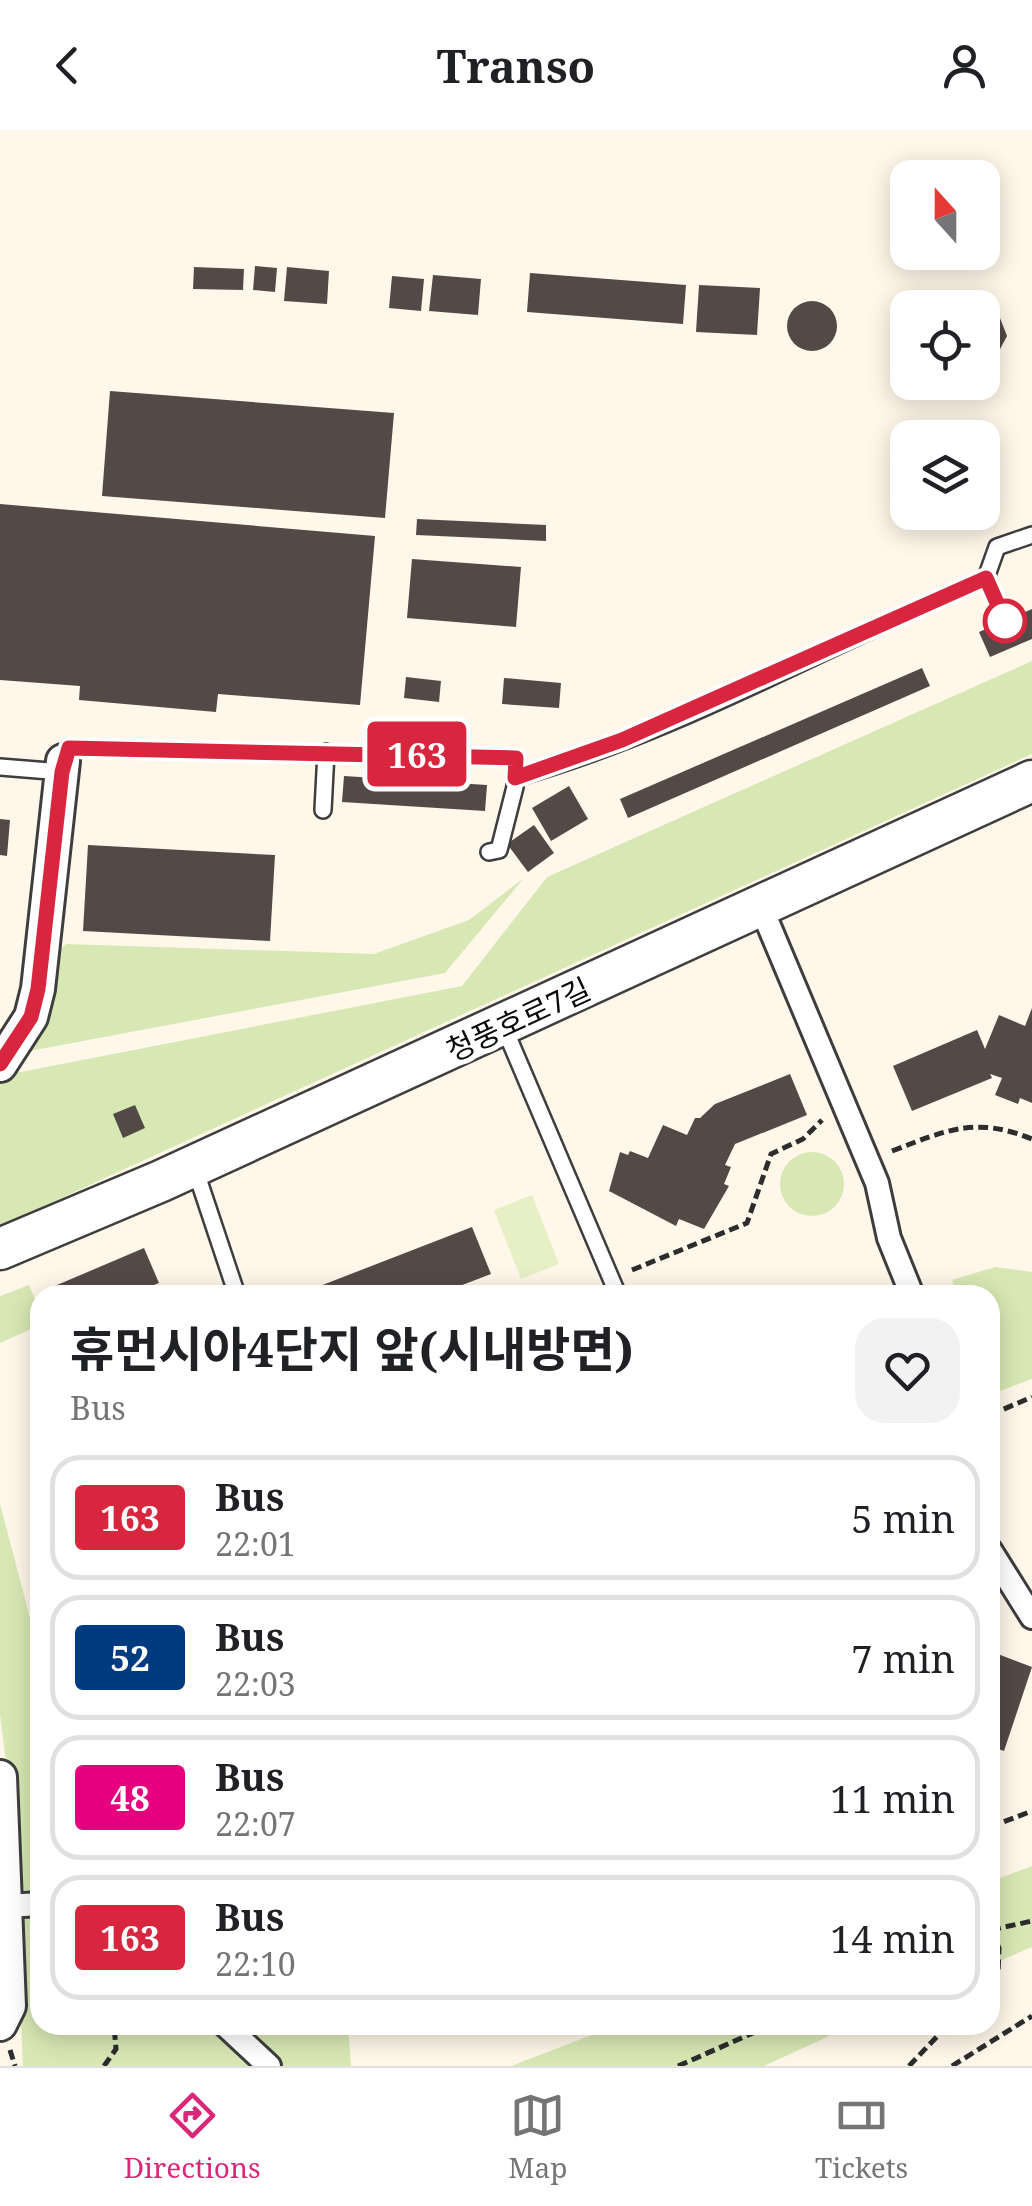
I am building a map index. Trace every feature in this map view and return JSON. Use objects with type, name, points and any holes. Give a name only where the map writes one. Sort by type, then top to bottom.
[{"type":"street","points":[[0,1064],[31,1017],[38,989],[62,766]]},
{"type":"street","name":"청풍호로7길","points":[[0,1249],[194,1166],[1032,781]]},
{"type":"street","points":[[761,907],[868,1160],[889,1238],[908,1285]]},
{"type":"street","points":[[1000,1566],[1032,1617]]},
{"type":"street","points":[[0,1777],[9,2006],[0,2024]]},
{"type":"street","points":[[4,1885],[30,1899]]},
{"type":"street","points":[[236,2035],[269,2066]]},
{"type":"lane","points":[[1005,621],[986,578],[997,547],[1032,535]]},
{"type":"lane","points":[[515,778],[565,764],[634,735],[986,578]]},
{"type":"lane","points":[[0,767],[62,766],[69,748],[516,758],[499,850],[490,852]]},
{"type":"lane","points":[[323,810],[326,752]]},
{"type":"lane","points":[[503,1025],[614,1285]]},
{"type":"lane","points":[[194,1166],[234,1285]]},
{"type":"path","points":[[611,1278],[746,1224],[771,1154],[804,1140],[830,1112],[846,1107]]},
{"type":"path","points":[[868,1160],[957,1126],[999,1126],[1032,1139]]},
{"type":"path","points":[[1000,1411],[1032,1397]]},
{"type":"path","points":[[1000,1823],[1032,1811]]},
{"type":"path","points":[[1000,1928],[1032,1921]]},
{"type":"path","points":[[952,2066],[1032,2016]]},
{"type":"path","points":[[104,2066],[116,2050],[115,2035]]},
{"type":"path","points":[[678,2066],[748,2035]]},
{"type":"path","points":[[909,2066],[938,2035]]},
{"type":"green space","points":[[1032,661],[1032,754],[0,1226],[0,1076],[462,986],[547,877]]},
{"type":"green space","points":[[524,878],[445,973],[19,1053],[58,952],[66,944],[374,954],[469,920]]},
{"type":"green space","points":[[812,1152],[835,1161],[844,1184],[835,1207],[812,1216],[789,1207],[780,1184],[789,1161]]},
{"type":"green space","points":[[532,1195],[559,1264],[521,1279],[494,1210]]},
{"type":"green space","points":[[995,1267],[1032,1272],[1032,1379],[1000,1391],[1000,1285],[954,1285],[952,1280]]},
{"type":"green space","points":[[30,1287],[30,1330],[0,1343],[0,1296]]},
{"type":"green space","points":[[0,1504],[30,1618],[30,2035],[349,2035],[351,2066],[23,2066],[11,1801],[0,1715]]},
{"type":"green space","points":[[1032,1866],[1032,1947],[1000,1961],[1000,1878]]},
{"type":"green space","points":[[592,2035],[831,2035],[764,2066],[511,2066]]},
{"type":"building","points":[[255,266],[277,268],[275,292],[253,290]]},
{"type":"building","points":[[194,267],[244,269],[243,290],[193,289]]},
{"type":"building","points":[[287,267],[329,271],[327,304],[284,301]]},
{"type":"building","points":[[530,273],[686,285],[683,324],[527,312]]},
{"type":"building","points":[[433,275],[481,279],[478,315],[429,311]]},
{"type":"building","points":[[392,276],[424,279],[421,311],[389,308]]},
{"type":"building","points":[[699,285],[760,288],[757,335],[696,332]]},
{"type":"building","points":[[812,301],[830,308],[837,326],[830,344],[812,351],[794,344],[787,326],[794,308]]},
{"type":"building","points":[[1000,318],[1007,336],[1000,349]]},
{"type":"building","points":[[110,391],[394,413],[385,518],[102,496]]},
{"type":"building","points":[[0,504],[375,536],[360,705],[218,694],[216,712],[79,700],[80,686],[0,680]]},
{"type":"building","points":[[417,519],[546,525],[546,541],[416,535]]},
{"type":"building","points":[[412,559],[521,567],[516,627],[407,618]]},
{"type":"building","points":[[1032,609],[1032,639],[990,657],[979,632]]},
{"type":"building","points":[[922,668],[930,686],[628,818],[620,799]]},
{"type":"building","points":[[406,677],[441,681],[439,702],[404,698]]},
{"type":"building","points":[[504,678],[561,683],[559,708],[502,704]]},
{"type":"building","points":[[344,776],[487,785],[485,811],[342,802]]},
{"type":"building","points":[[569,786],[588,819],[551,841],[532,808]]},
{"type":"building","points":[[0,819],[10,820],[7,856],[0,855]]},
{"type":"building","points":[[534,825],[554,853],[528,872],[507,844]]},
{"type":"building","points":[[88,845],[275,855],[270,941],[83,931]]},
{"type":"building","points":[[1032,1008],[1032,1103],[1020,1098],[1018,1104],[995,1095],[1002,1078],[990,1074],[992,1078],[912,1111],[893,1066],[977,1030],[985,1049],[999,1015],[1025,1026]]},
{"type":"building","points":[[790,1074],[807,1115],[735,1144],[725,1165],[731,1167],[724,1184],[729,1186],[704,1229],[679,1219],[676,1226],[609,1191],[620,1152],[628,1155],[630,1151],[648,1158],[663,1125],[687,1135],[695,1118],[715,1104]]},
{"type":"building","points":[[135,1105],[145,1128],[123,1138],[113,1114]]},
{"type":"building","points":[[472,1227],[491,1274],[462,1285],[322,1285]]},
{"type":"building","points":[[144,1248],[159,1283],[154,1285],[57,1285]]},
{"type":"building","points":[[1000,1655],[1032,1667],[1004,1751],[1000,1750]]},
{"type":"bus line","name":"163","points":[[0,1064],[31,1017],[38,989],[63,761],[69,748],[383,752],[516,758],[515,778],[565,764],[622,740],[986,578],[1005,621]]}]
